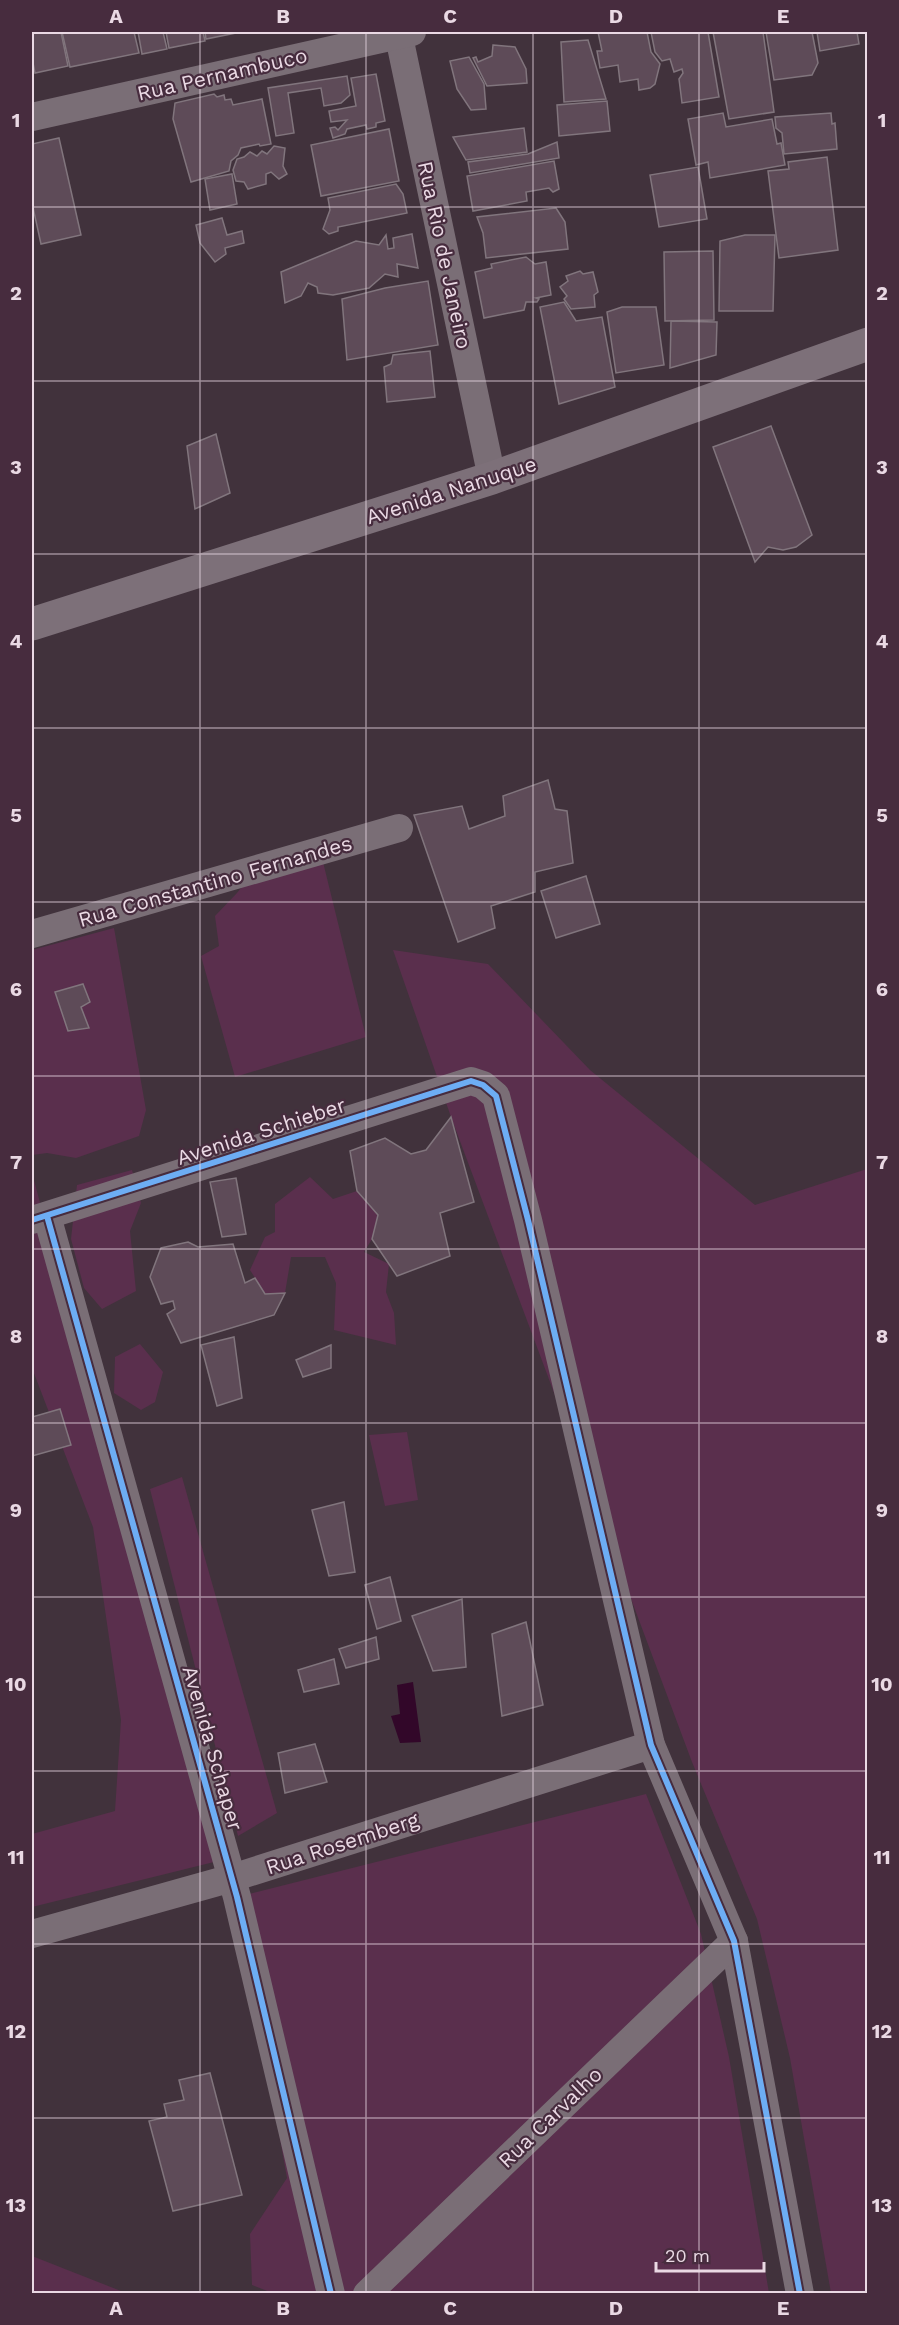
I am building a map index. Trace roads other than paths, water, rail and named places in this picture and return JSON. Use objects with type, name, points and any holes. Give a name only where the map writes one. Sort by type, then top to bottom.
[{"type":"main road","name":"Avenida Nanuque","points":[[32,624],[492,478],[867,344]]},
{"type":"street","name":"Rua Pernambuco","points":[[32,117],[403,32]]},
{"type":"street","name":"Rua Rio de Janeiro","points":[[403,32],[492,478]]},
{"type":"street","name":"Rua Constantino Fernandes","points":[[32,934],[399,828]]},
{"type":"street","name":"Avenida Schieber","points":[[39,1218],[471,1082],[483,1084],[496,1096],[528,1220],[651,1745]]},
{"type":"street","name":"Avenida Schaper","points":[[39,1218],[232,1878],[331,2294]]},
{"type":"street","name":"Rua Rosemberg","points":[[32,1934],[232,1878],[651,1745]]},
{"type":"street","points":[[651,1745],[734,1941],[800,2294]]},
{"type":"street","name":"Rua Carvalho","points":[[367,2294],[734,1941]]}]
